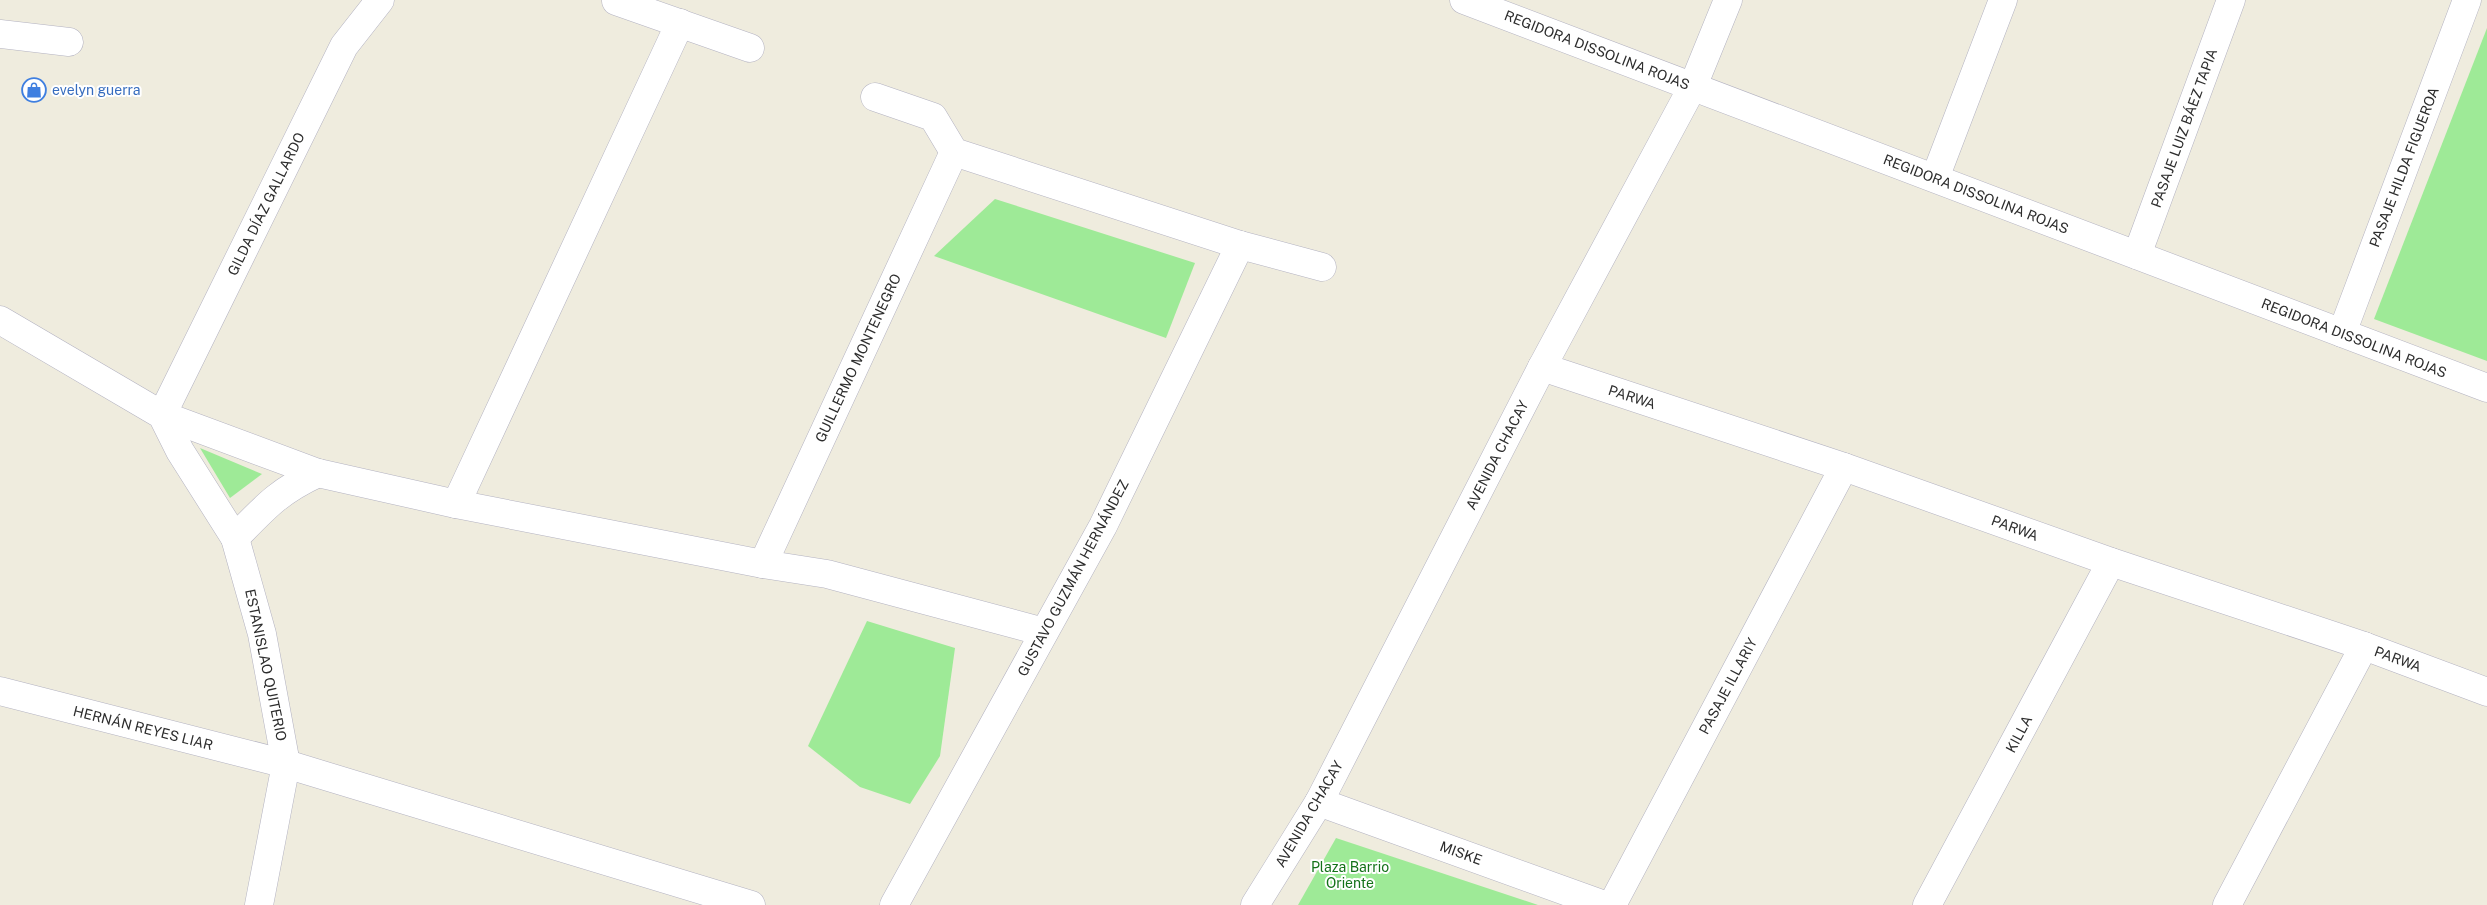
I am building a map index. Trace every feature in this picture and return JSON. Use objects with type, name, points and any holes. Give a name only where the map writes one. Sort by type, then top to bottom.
[{"type":"street","name":"GILDA DÍAZ GALLARDO","points":[[162,414],[344,46],[380,0]]},
{"type":"street","name":"REGIDORA DISSOLINA ROJAS","points":[[1464,0],[2487,388]]},
{"type":"street","name":"AVENIDA CHACAY","points":[[1255,905],[1319,802],[1542,366],[1692,86],[1728,0]]},
{"type":"street","points":[[1935,178],[2003,0]]},
{"type":"street","name":"PASAJE LUIZ BÁEZ TAPIA","points":[[2137,255],[2231,0]]},
{"type":"street","name":"PASAJE HILDA FIGUEROA","points":[[2342,333],[2467,0]]},
{"type":"street","points":[[616,1],[750,48]]},
{"type":"street","points":[[456,504],[680,24]]},
{"type":"street","points":[[0,34],[69,42]]},
{"type":"street","points":[[876,97],[933,118],[954,152],[1240,245],[1322,267]]},
{"type":"street","name":"GUILLERMO MONTENEGRO","points":[[763,564],[954,152]]},
{"type":"street","name":"GUSTAVO GUZMÁN HERNÁNDEZ","points":[[894,905],[1103,526],[1240,245]]},
{"type":"street","points":[[0,320],[162,414],[318,472],[456,504],[763,564],[827,574],[1044,632]]},
{"type":"street","name":"PARWA","points":[[1542,366],[1844,468],[2111,562],[2364,646],[2487,692]]},
{"type":"street","name":"ESTANISLAO QUITERIO","points":[[162,414],[180,451],[235,538],[262,634],[286,764],[259,905]]},
{"type":"street","name":"PASAJE ILLARIY","points":[[1612,905],[1844,468]]},
{"type":"street","points":[[235,538],[274,498],[292,485],[318,472]]},
{"type":"street","name":"KILLA","points":[[1927,905],[2111,562]]},
{"type":"street","points":[[2227,905],[2364,646]]},
{"type":"street","name":"HERNÁN REYES LIAR","points":[[0,691],[286,764],[751,905]]},
{"type":"street","name":"MISKE","points":[[1319,802],[1604,905]]},
{"type":"green space","points":[[2487,28],[2487,361],[2374,319]]},
{"type":"green space","points":[[995,199],[1195,263],[1166,338],[934,256]]},
{"type":"green space","points":[[200,448],[262,474],[230,498]]},
{"type":"green space","points":[[867,621],[955,648],[940,756],[910,804],[860,787],[808,746]]},
{"type":"green space","name":"Plaza Barrio Oriente","points":[[1336,838],[1538,905],[1298,905]]},
{"type":"place","name":"evelyn guerra","points":[[34,90]]}]
